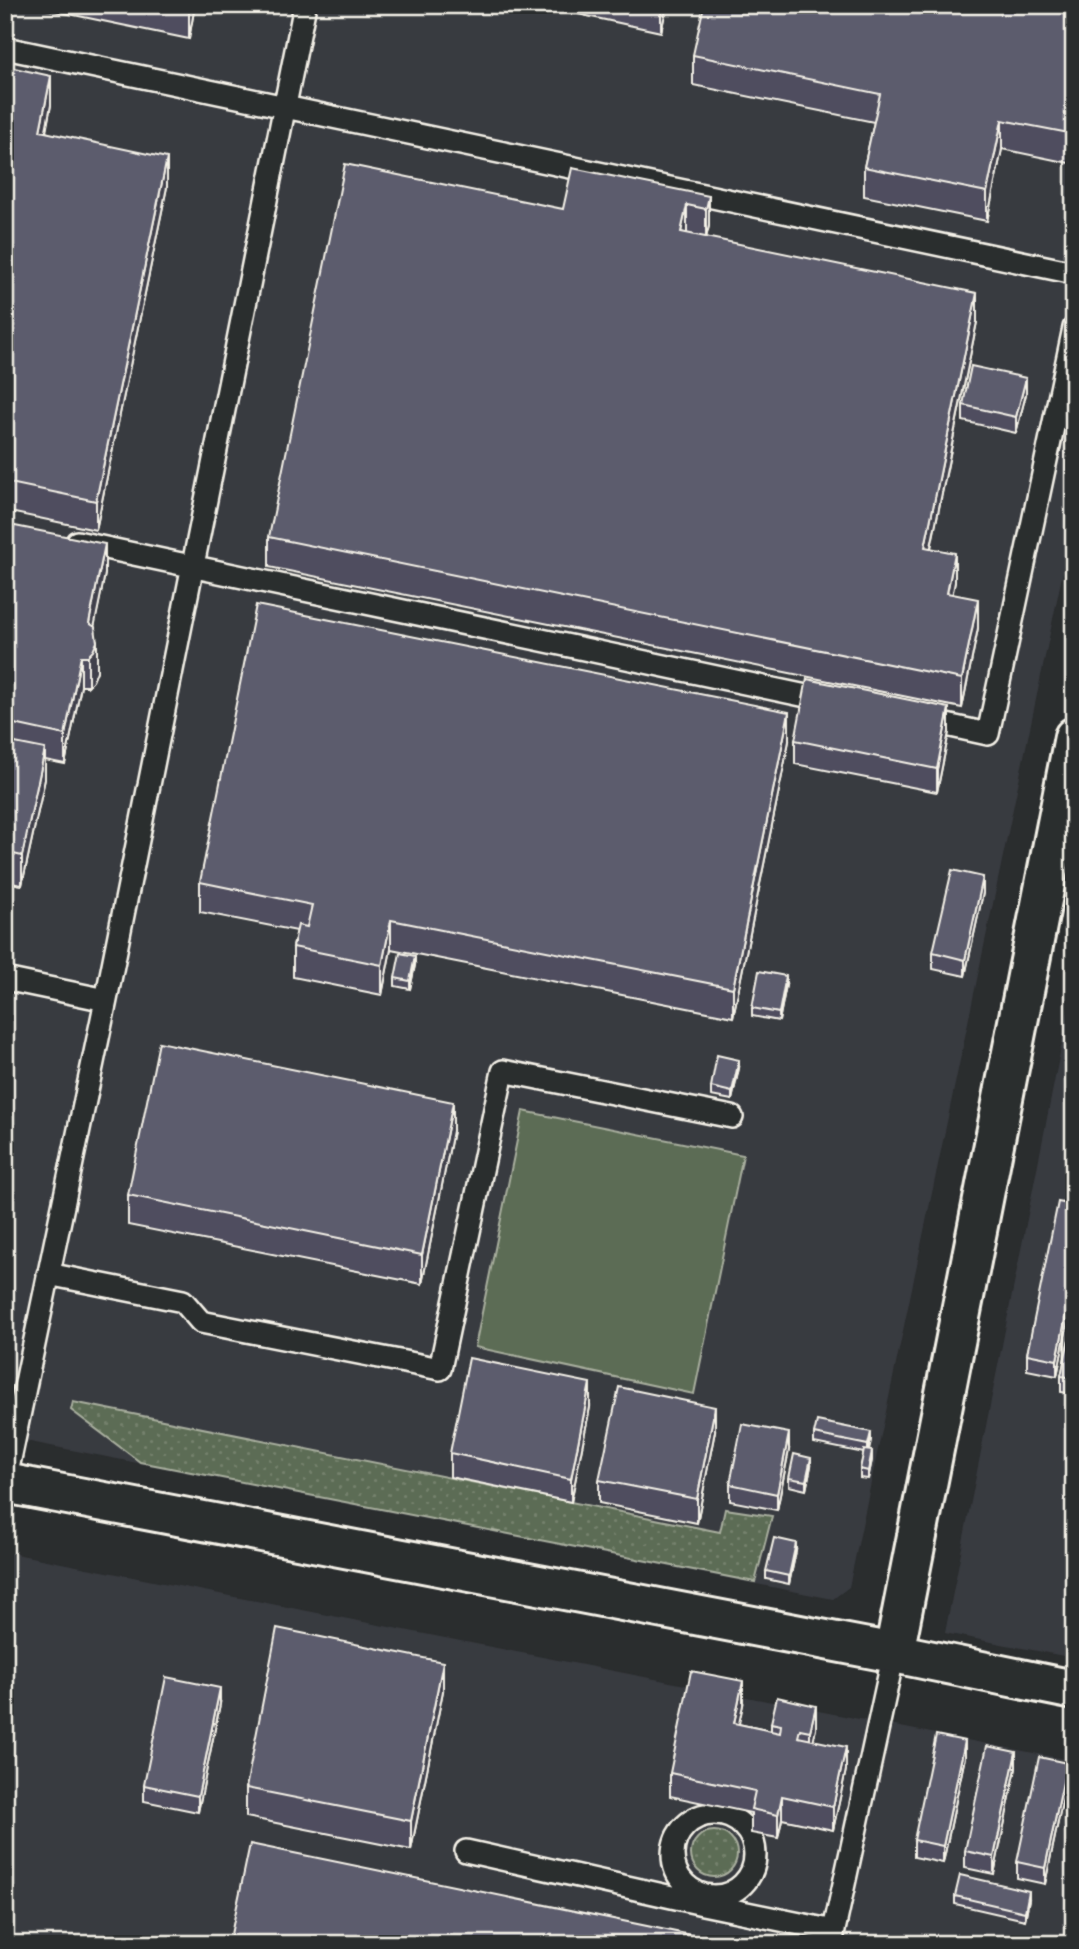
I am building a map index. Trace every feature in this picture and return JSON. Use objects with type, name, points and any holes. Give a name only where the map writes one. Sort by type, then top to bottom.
[{"type":"street","points":[[894,1653],[1074,737]]},
{"type":"street","points":[[5,1483],[894,1653],[1074,1690]]},
{"type":"lane","points":[[5,1483],[106,1000],[305,5]]},
{"type":"lane","points":[[5,48],[1074,273]]},
{"type":"lane","points":[[907,717],[988,734],[1074,328]]},
{"type":"lane","points":[[59,538],[853,705]]},
{"type":"lane","points":[[5,979],[106,1000]]},
{"type":"lane","points":[[48,1274],[183,1301],[201,1322],[440,1369],[503,1070],[732,1116]]},
{"type":"lane","points":[[466,1851],[704,1900],[833,1937],[894,1653]]},
{"type":"shaded area","points":[[5,5],[1074,5],[1074,519],[849,1587],[833,1599],[5,1437]]},
{"type":"shaded area","points":[[1074,982],[1074,1658],[945,1633]]},
{"type":"shaded area","points":[[5,1552],[1074,1761],[1074,1944],[5,1944]]},
{"type":"green space","points":[[523,1111],[743,1155],[694,1394],[475,1347]]},
{"type":"green space","points":[[73,1402],[720,1532],[725,1509],[772,1516],[755,1582],[140,1462],[71,1410]]},
{"type":"green space","points":[[714,1831],[730,1838],[737,1854],[730,1870],[714,1877],[698,1870],[691,1854],[698,1838]]},
{"type":"building","points":[[168,5],[189,5],[189,10]]},
{"type":"building","points":[[704,5],[1074,5],[1074,134],[1002,120],[987,192],[864,167],[880,94],[693,55]]},
{"type":"building","points":[[5,66],[51,76],[40,131],[167,158],[96,501],[5,482]]},
{"type":"building","points":[[345,164],[563,209],[572,168],[709,196],[706,209],[687,205],[681,232],[977,293],[925,547],[955,553],[947,593],[978,599],[962,679],[269,537]]},
{"type":"building","points":[[971,366],[1026,378],[1016,417],[963,405]]},
{"type":"building","points":[[5,524],[105,544],[89,623],[95,627],[97,642],[88,656],[81,656],[65,735],[5,722]]},
{"type":"building","points":[[256,605],[789,712],[733,988],[391,920],[382,965],[293,947],[298,925],[307,927],[312,905],[200,882]]},
{"type":"building","points":[[807,679],[949,708],[937,769],[795,740]]},
{"type":"building","points":[[5,741],[45,749],[22,856],[5,852]]},
{"type":"building","points":[[952,870],[983,877],[965,960],[933,952]]},
{"type":"building","points":[[400,953],[415,956],[410,981],[395,978]]},
{"type":"building","points":[[759,971],[786,976],[779,1013],[752,1008]]},
{"type":"building","points":[[159,1042],[453,1102],[422,1255],[128,1195]]},
{"type":"building","points":[[717,1055],[739,1060],[732,1092],[711,1087]]},
{"type":"building","points":[[1069,1184],[1074,1185],[1074,1201],[1066,1199]]},
{"type":"building","points":[[1058,1202],[1074,1205],[1074,1276],[1057,1360],[1027,1354]]},
{"type":"building","points":[[1074,1316],[1074,1378],[1061,1376]]},
{"type":"building","points":[[469,1358],[590,1383],[571,1479],[450,1453]]},
{"type":"building","points":[[619,1387],[715,1407],[697,1499],[599,1480]]},
{"type":"building","points":[[817,1421],[871,1432],[868,1445],[814,1434]]},
{"type":"building","points":[[742,1424],[789,1433],[777,1494],[730,1484]]},
{"type":"building","points":[[864,1450],[872,1451],[868,1471],[860,1469]]},
{"type":"building","points":[[794,1454],[811,1458],[806,1481],[789,1478]]},
{"type":"building","points":[[774,1538],[796,1543],[789,1576],[766,1571]]},
{"type":"building","points":[[277,1628],[443,1662],[411,1821],[246,1788]]},
{"type":"building","points":[[691,1671],[743,1681],[734,1723],[780,1733],[781,1725],[771,1723],[777,1697],[816,1706],[810,1731],[800,1729],[798,1737],[846,1747],[833,1807],[782,1796],[778,1815],[751,1809],[755,1791],[670,1773]]},
{"type":"building","points":[[166,1677],[220,1688],[198,1796],[144,1785]]},
{"type":"building","points":[[936,1735],[965,1741],[943,1846],[914,1840]]},
{"type":"building","points":[[987,1746],[1016,1752],[994,1857],[965,1851]]},
{"type":"building","points":[[1039,1757],[1067,1763],[1045,1868],[1017,1862]]},
{"type":"building","points":[[250,1844],[710,1939],[709,1944],[229,1944]]},
{"type":"building","points":[[960,1875],[1029,1891],[1025,1912],[955,1896]]}]
